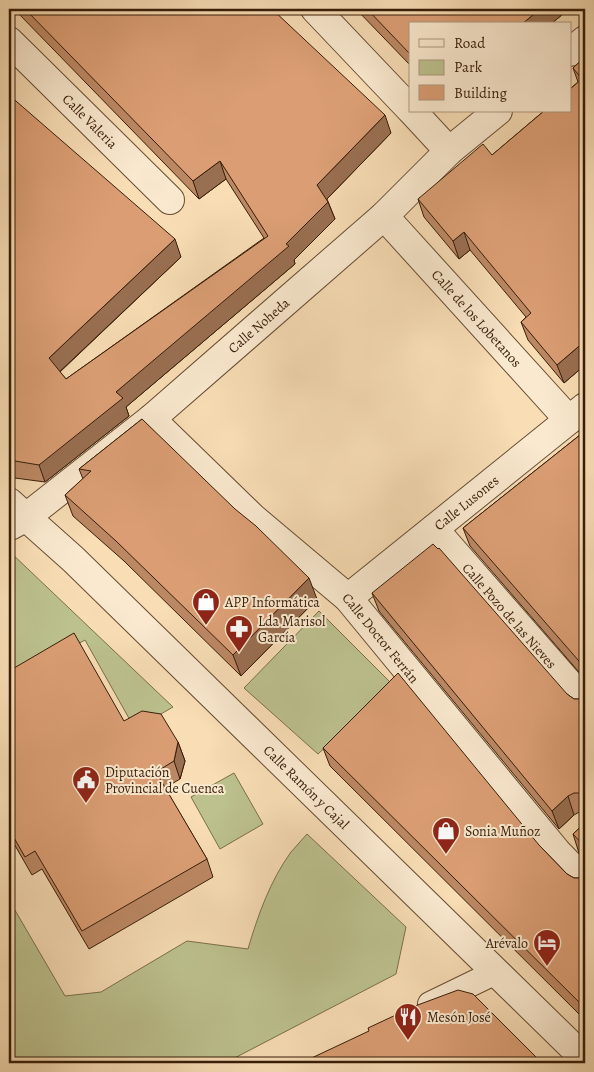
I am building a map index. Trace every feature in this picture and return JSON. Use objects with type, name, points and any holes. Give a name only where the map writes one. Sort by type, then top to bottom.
[{"type":"street","points":[[316,9],[409,108]]},
{"type":"street","points":[[572,50],[585,40]]},
{"type":"street","name":"Calle Valeria","points":[[9,41],[170,200]]},
{"type":"street","points":[[413,112],[449,150]]},
{"type":"street","name":"Calle Noheda","points":[[14,516],[151,419],[384,216],[449,150],[497,112]]},
{"type":"street","name":"Calle de los Lobetanos","points":[[384,216],[577,414]]},
{"type":"street","name":"Calle Lusones","points":[[348,598],[577,414]]},
{"type":"street","name":"Calle Doctor Ferrán","points":[[151,419],[254,518],[348,598],[557,852],[585,881]]},
{"type":"street","name":"Calle Ramón y Cajal","points":[[14,516],[73,559],[585,1059]]},
{"type":"street","name":"Calle Pozo de las Nieves","points":[[434,529],[585,702]]},
{"type":"street","points":[[557,852],[578,833]]},
{"type":"street","points":[[410,1013],[496,972]]},
{"type":"green space","points":[[9,551],[173,707],[135,729],[85,640],[9,682]]},
{"type":"green space","points":[[319,611],[393,685],[318,754],[244,688]]},
{"type":"green space","points":[[234,773],[263,824],[220,849],[191,797]]},
{"type":"green space","points":[[307,834],[406,927],[396,974],[225,1063],[9,1063],[9,900],[65,996],[101,992],[187,941],[248,949],[260,911],[271,886],[291,852]]},
{"type":"building","points":[[25,9],[272,9],[385,115],[317,185],[328,202],[286,244],[289,246],[116,392],[123,398],[39,465],[9,460],[9,95],[175,239],[49,358],[66,379],[268,236],[220,161],[193,181]]},
{"type":"building","points":[[367,9],[540,9],[524,22],[409,22],[409,53]]},
{"type":"building","points":[[585,57],[585,341],[557,365],[521,322],[531,313],[464,232],[453,241],[418,199],[483,144],[492,155],[543,112],[572,112],[572,87],[582,79],[573,68]]},
{"type":"building","points":[[142,419],[309,578],[233,655],[116,541],[65,495],[91,471],[79,469]]},
{"type":"building","points":[[585,431],[585,668],[463,528]]},
{"type":"building","points":[[433,544],[439,548],[567,694],[574,699],[585,697],[585,794],[574,793],[568,796],[552,811],[372,593]]},
{"type":"building","points":[[74,633],[124,721],[142,711],[161,714],[178,742],[174,761],[156,772],[207,859],[82,931],[35,851],[25,857],[9,829],[9,671]]},
{"type":"building","points":[[398,673],[539,845],[567,874],[574,878],[583,878],[585,876],[585,1008],[323,748]]},
{"type":"building","points":[[585,823],[585,847],[573,834]]},
{"type":"building","points":[[458,990],[473,994],[542,1063],[301,1063],[369,1031],[368,1028],[415,1006]]},
{"type":"place","name":"APP Informática","points":[[206,626]]},
{"type":"place","name":"Lda Marisol García","points":[[239,653]]},
{"type":"place","name":"Diputación Provincial de Cuenca","points":[[86,804]]},
{"type":"place","name":"Sonia Muñoz","points":[[446,855]]},
{"type":"place","name":"Arévalo","points":[[547,967]]},
{"type":"place","name":"Mesón José","points":[[408,1041]]}]
